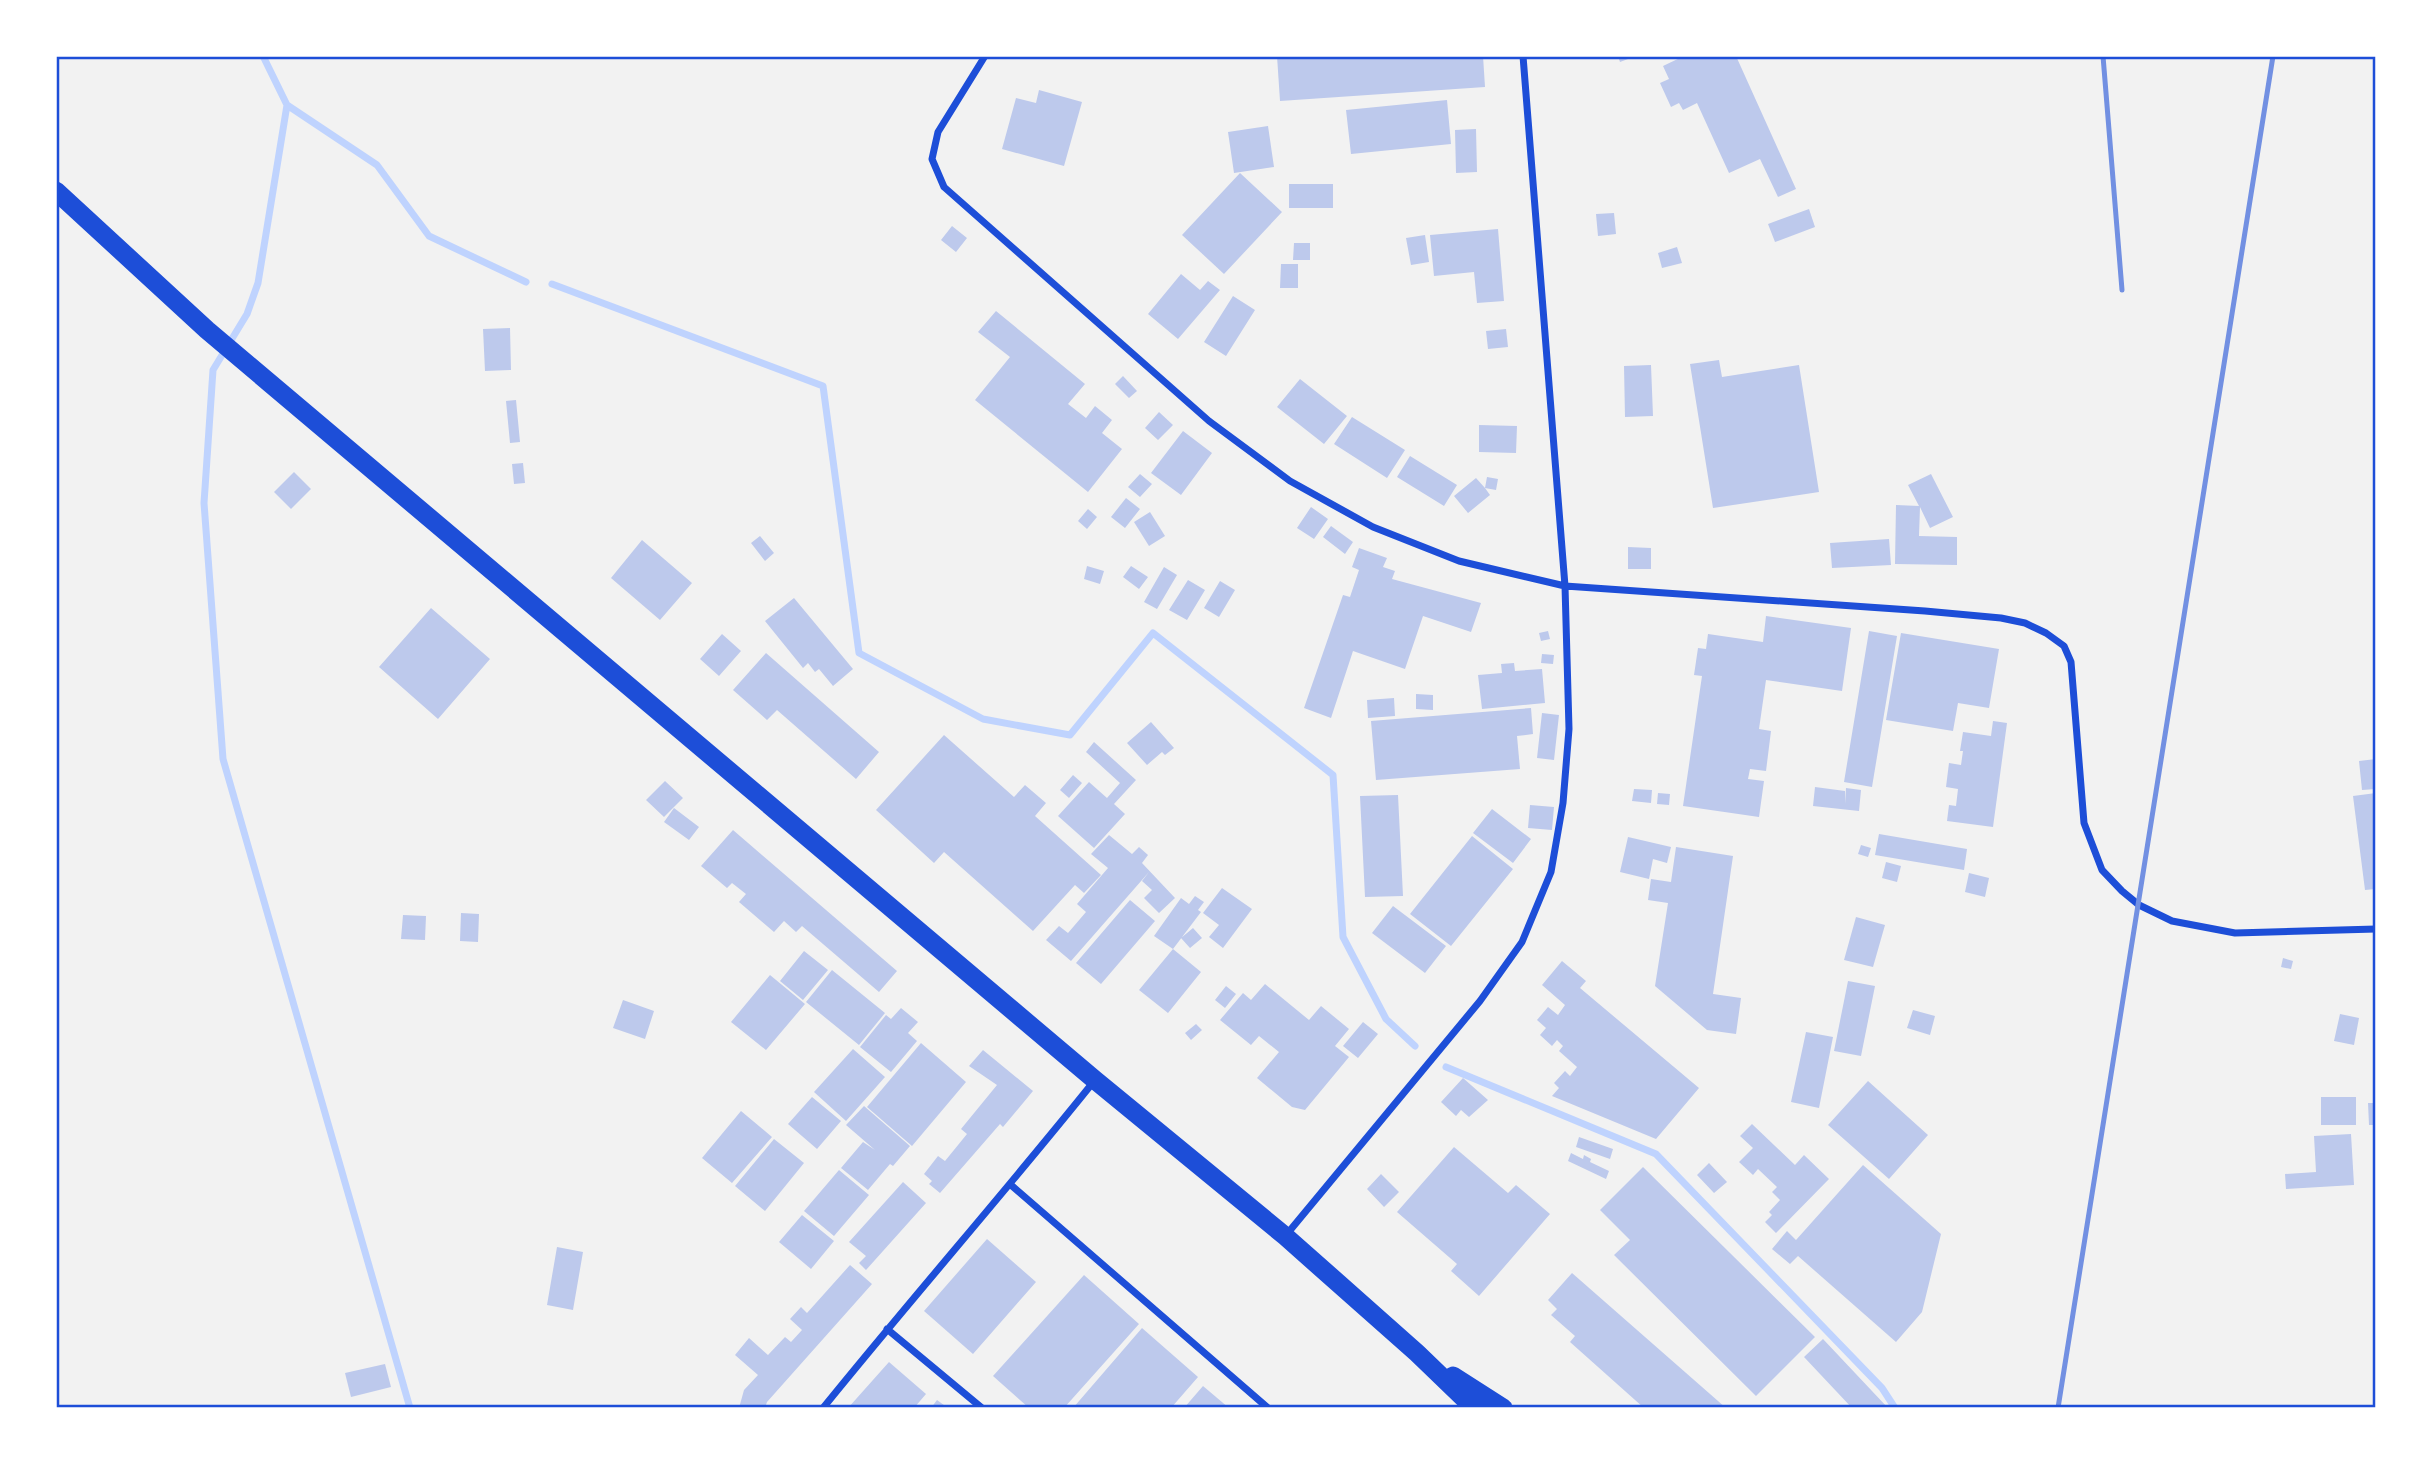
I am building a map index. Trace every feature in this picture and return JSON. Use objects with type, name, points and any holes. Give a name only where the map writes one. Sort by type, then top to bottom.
[{"type":"highway","points":[[56,191],[247,365],[1095,1080],[1285,1236],[1417,1353],[1474,1408]]},
{"type":"highway","points":[[1417,1353],[1503,1408]]},
{"type":"street","points":[[985,56],[938,132],[932,159],[944,187],[1209,421],[1290,481],[1373,527],[1459,561],[1565,586],[1925,611],[2001,618],[2025,623],[2064,646],[2071,662],[2084,823],[2102,870],[2122,891],[2139,905],[2172,921],[2235,933],[2376,929]]},
{"type":"street","points":[[1285,1236],[1480,1001],[1522,942],[1551,872],[1563,803],[1569,729],[1565,586],[1523,56]]},
{"type":"street","points":[[823,1408],[1011,1185],[1095,1080]]},
{"type":"street","points":[[1011,1185],[1268,1408]]},
{"type":"street","points":[[887,1329],[982,1408]]},
{"type":"building","points":[[1277,56],[1483,56],[1485,87],[1280,101]]},
{"type":"building","points":[[1618,56],[1636,56],[1620,62]]},
{"type":"building","points":[[1684,56],[1736,56],[1796,189],[1778,197],[1760,159],[1729,173],[1697,103],[1683,110],[1679,103],[1671,107],[1660,83],[1669,79],[1663,66]]},
{"type":"building","points":[[1039,90],[1082,102],[1064,166],[1002,149],[1016,98],[1036,103]]},
{"type":"building","points":[[1447,100],[1451,144],[1351,154],[1346,110]]},
{"type":"building","points":[[1268,126],[1274,167],[1234,173],[1228,132]]},
{"type":"building","points":[[1476,129],[1477,172],[1456,173],[1455,130]]},
{"type":"building","points":[[1240,173],[1282,212],[1224,274],[1182,235]]},
{"type":"building","points":[[1289,184],[1333,184],[1333,208],[1289,208]]},
{"type":"building","points":[[1809,209],[1815,227],[1775,242],[1768,224]]},
{"type":"building","points":[[1614,213],[1616,234],[1598,236],[1596,214]]},
{"type":"building","points":[[952,226],[967,238],[956,252],[941,240]]},
{"type":"building","points":[[1498,229],[1504,301],[1477,303],[1474,272],[1434,276],[1430,235]]},
{"type":"building","points":[[1425,235],[1429,262],[1411,265],[1406,238]]},
{"type":"building","points":[[1294,243],[1310,243],[1310,260],[1293,260]]},
{"type":"building","points":[[1677,247],[1682,263],[1662,268],[1658,253]]},
{"type":"building","points":[[1281,264],[1298,264],[1298,288],[1280,288]]},
{"type":"building","points":[[1181,274],[1200,290],[1208,281],[1220,290],[1178,339],[1148,314]]},
{"type":"building","points":[[1233,296],[1255,310],[1226,356],[1204,342]]},
{"type":"building","points":[[996,311],[1085,384],[1068,404],[1086,418],[1095,406],[1112,420],[1102,433],[1122,449],[1088,492],[975,400],[1010,357],[978,332]]},
{"type":"building","points":[[510,328],[511,370],[485,371],[483,329]]},
{"type":"building","points":[[1506,329],[1508,347],[1488,349],[1486,331]]},
{"type":"building","points":[[1719,360],[1722,377],[1799,365],[1819,492],[1713,508],[1690,364]]},
{"type":"building","points":[[1651,365],[1653,416],[1625,417],[1624,366]]},
{"type":"building","points":[[1123,376],[1137,391],[1129,398],[1115,384]]},
{"type":"building","points":[[1300,379],[1347,416],[1324,444],[1277,407]]},
{"type":"building","points":[[516,400],[520,442],[510,443],[506,401]]},
{"type":"building","points":[[1159,412],[1173,425],[1158,440],[1145,428]]},
{"type":"building","points":[[1352,417],[1405,450],[1387,478],[1334,444]]},
{"type":"building","points":[[1479,425],[1517,426],[1516,453],[1479,452]]},
{"type":"building","points":[[1183,431],[1212,453],[1181,495],[1151,473]]},
{"type":"building","points":[[1410,456],[1457,485],[1444,506],[1397,477]]},
{"type":"building","points":[[523,463],[525,483],[514,484],[512,464]]},
{"type":"building","points":[[294,472],[311,489],[291,509],[274,492]]},
{"type":"building","points":[[1140,474],[1152,484],[1140,497],[1128,487]]},
{"type":"building","points":[[1931,474],[1953,517],[1930,528],[1920,507],[1919,536],[1957,537],[1957,565],[1895,564],[1896,505],[1919,506],[1908,485]]},
{"type":"building","points":[[1487,477],[1498,479],[1496,490],[1485,488]]},
{"type":"building","points":[[1476,478],[1490,495],[1468,513],[1454,496]]},
{"type":"building","points":[[1126,498],[1140,509],[1125,528],[1111,517]]},
{"type":"building","points":[[1311,507],[1328,519],[1314,539],[1297,528]]},
{"type":"building","points":[[1088,509],[1097,517],[1087,529],[1078,521]]},
{"type":"building","points":[[1150,512],[1165,536],[1149,546],[1134,522]]},
{"type":"building","points":[[1331,526],[1353,542],[1345,554],[1323,537]]},
{"type":"building","points":[[760,536],[774,553],[765,561],[751,543]]},
{"type":"building","points":[[1889,539],[1891,565],[1832,568],[1830,543]]},
{"type":"building","points":[[642,540],[692,583],[660,620],[611,578]]},
{"type":"building","points":[[1628,547],[1651,548],[1651,569],[1628,569]]},
{"type":"building","points":[[1359,548],[1387,558],[1383,567],[1395,571],[1392,579],[1481,603],[1471,632],[1423,616],[1405,669],[1353,651],[1331,718],[1304,708],[1343,595],[1350,597],[1359,570],[1352,567]]},
{"type":"building","points":[[1087,566],[1104,571],[1100,584],[1084,579]]},
{"type":"building","points":[[1131,566],[1148,577],[1139,589],[1123,577]]},
{"type":"building","points":[[1164,567],[1177,575],[1157,609],[1144,602]]},
{"type":"building","points":[[1188,580],[1205,590],[1187,620],[1169,610]]},
{"type":"building","points":[[1220,581],[1235,590],[1219,617],[1204,608]]},
{"type":"building","points":[[794,598],[853,669],[833,686],[819,669],[815,672],[808,663],[803,668],[765,621]]},
{"type":"building","points":[[431,608],[490,659],[438,719],[379,667]]},
{"type":"building","points":[[1766,616],[1851,628],[1842,691],[1766,680],[1759,729],[1771,731],[1766,771],[1750,769],[1748,779],[1764,781],[1759,817],[1683,806],[1702,676],[1694,675],[1698,648],[1706,649],[1708,634],[1763,642]]},
{"type":"building","points":[[1548,631],[1550,639],[1541,641],[1539,633]]},
{"type":"building","points":[[1869,631],[1897,636],[1872,787],[1844,782]]},
{"type":"building","points":[[1901,633],[1999,649],[1989,708],[1958,703],[1953,731],[1886,720]]},
{"type":"building","points":[[722,634],[741,651],[719,676],[700,659]]},
{"type":"building","points":[[766,653],[879,752],[856,779],[777,710],[767,720],[733,690]]},
{"type":"building","points":[[1542,654],[1554,655],[1553,664],[1541,663]]},
{"type":"building","points":[[1514,663],[1515,671],[1542,669],[1545,703],[1482,709],[1478,675],[1502,673],[1501,664]]},
{"type":"building","points":[[1416,694],[1433,695],[1433,710],[1416,709]]},
{"type":"building","points":[[1394,698],[1395,716],[1368,718],[1367,700]]},
{"type":"building","points":[[1531,708],[1533,734],[1517,736],[1520,769],[1376,780],[1371,721]]},
{"type":"building","points":[[1542,713],[1559,715],[1554,760],[1537,758]]},
{"type":"building","points":[[1993,721],[2007,723],[1993,827],[1947,821],[1949,805],[1956,806],[1958,789],[1946,787],[1949,763],[1961,765],[1963,732],[1991,736]]},
{"type":"building","points":[[1151,722],[1174,748],[1165,755],[1162,752],[1147,765],[1127,743]]},
{"type":"building","points":[[944,735],[1014,797],[1025,785],[1046,803],[1035,816],[1101,875],[1084,893],[1075,885],[1033,931],[944,852],[934,863],[876,810]]},
{"type":"building","points":[[1094,742],[1136,780],[1114,804],[1125,814],[1094,848],[1058,816],[1089,782],[1107,798],[1120,783],[1086,752]]},
{"type":"building","points":[[2376,759],[2376,789],[2362,790],[2359,761]]},
{"type":"building","points":[[1073,775],[1082,783],[1069,798],[1060,790]]},
{"type":"building","points":[[665,781],[683,798],[664,817],[646,800]]},
{"type":"building","points":[[1815,787],[1845,791],[1845,804],[1846,788],[1861,790],[1859,811],[1813,806]]},
{"type":"building","points":[[1634,789],[1652,790],[1651,803],[1632,801]]},
{"type":"building","points":[[1658,793],[1670,794],[1669,805],[1657,804]]},
{"type":"building","points":[[2376,793],[2376,889],[2365,890],[2353,796]]},
{"type":"building","points":[[1398,795],[1403,896],[1365,897],[1360,796]]},
{"type":"building","points":[[1530,805],[1554,807],[1552,830],[1528,828]]},
{"type":"building","points":[[674,808],[699,827],[689,840],[664,822]]},
{"type":"building","points":[[1492,809],[1531,839],[1513,863],[1473,833]]},
{"type":"building","points":[[733,830],[897,971],[879,992],[802,926],[796,932],[784,921],[774,932],[739,902],[746,894],[732,883],[727,888],[701,866]]},
{"type":"building","points":[[1879,834],[1967,849],[1964,870],[1875,855]]},
{"type":"building","points":[[1109,835],[1132,854],[1139,847],[1148,855],[1142,863],[1175,898],[1159,913],[1144,898],[1152,890],[1142,881],[1149,872],[1071,961],[1046,940],[1059,926],[1068,933],[1086,912],[1077,904],[1108,868],[1091,854]]},
{"type":"building","points":[[1472,836],[1513,869],[1451,946],[1410,914]]},
{"type":"building","points":[[1628,837],[1671,847],[1667,863],[1653,859],[1649,879],[1620,872]]},
{"type":"building","points":[[1861,845],[1871,848],[1868,857],[1858,854]]},
{"type":"building","points":[[1676,847],[1733,856],[1713,994],[1741,998],[1736,1034],[1707,1030],[1655,986],[1668,903],[1648,900],[1651,879],[1671,882]]},
{"type":"building","points":[[1886,862],[1901,866],[1897,882],[1882,878]]},
{"type":"building","points":[[1969,873],[1989,878],[1985,897],[1965,892]]},
{"type":"building","points":[[1222,888],[1252,909],[1223,948],[1209,937],[1219,925],[1203,913]]},
{"type":"building","points":[[1195,896],[1204,902],[1198,910],[1201,912],[1173,949],[1154,936],[1181,898],[1189,904]]},
{"type":"building","points":[[1130,900],[1155,921],[1101,984],[1076,963]]},
{"type":"building","points":[[1393,906],[1446,946],[1425,973],[1372,933]]},
{"type":"building","points":[[461,913],[479,914],[478,942],[460,941]]},
{"type":"building","points":[[403,915],[426,916],[425,940],[401,939]]},
{"type":"building","points":[[1856,917],[1885,925],[1873,967],[1844,960]]},
{"type":"building","points":[[1193,928],[1202,938],[1190,948],[1181,938]]},
{"type":"building","points":[[1173,949],[1201,972],[1168,1013],[1139,990]]},
{"type":"building","points":[[804,951],[828,970],[803,1000],[780,981]]},
{"type":"building","points":[[2283,958],[2293,961],[2291,969],[2281,967]]},
{"type":"building","points":[[1562,961],[1586,981],[1580,988],[1699,1088],[1656,1139],[1552,1096],[1559,1088],[1554,1083],[1565,1071],[1570,1076],[1577,1067],[1559,1051],[1563,1046],[1557,1040],[1552,1046],[1540,1035],[1546,1028],[1537,1020],[1548,1007],[1558,1015],[1565,1005],[1542,985]]},
{"type":"building","points":[[832,970],[885,1013],[859,1045],[806,1002]]},
{"type":"building","points":[[770,975],[805,1004],[766,1050],[731,1022]]},
{"type":"building","points":[[1848,981],[1875,986],[1861,1056],[1834,1051]]},
{"type":"building","points":[[1265,984],[1309,1020],[1321,1006],[1349,1029],[1335,1046],[1349,1057],[1305,1110],[1292,1107],[1257,1078],[1279,1052],[1259,1036],[1251,1045],[1220,1020],[1243,993],[1251,1000]]},
{"type":"building","points":[[1226,986],[1236,994],[1225,1008],[1215,1000]]},
{"type":"building","points":[[623,1000],[654,1011],[645,1039],[613,1028]]},
{"type":"building","points":[[901,1008],[918,1022],[908,1033],[917,1041],[891,1072],[860,1047],[886,1015],[891,1019]]},
{"type":"building","points":[[1913,1010],[1935,1016],[1930,1035],[1907,1028]]},
{"type":"building","points":[[2340,1014],[2359,1018],[2354,1045],[2334,1041]]},
{"type":"building","points":[[1363,1022],[1378,1034],[1358,1058],[1343,1046]]},
{"type":"building","points":[[1196,1024],[1202,1030],[1191,1040],[1185,1033]]},
{"type":"building","points":[[1806,1032],[1833,1037],[1819,1108],[1791,1102]]},
{"type":"building","points":[[921,1043],[966,1082],[912,1146],[867,1107]]},
{"type":"building","points":[[853,1049],[885,1077],[846,1121],[814,1092]]},
{"type":"building","points":[[983,1050],[1033,1091],[1003,1127],[1000,1124],[940,1193],[929,1184],[932,1181],[924,1174],[938,1156],[945,1161],[967,1134],[961,1129],[997,1085],[969,1066]]},
{"type":"building","points":[[1463,1078],[1488,1100],[1469,1117],[1461,1110],[1456,1116],[1441,1102]]},
{"type":"building","points":[[1868,1081],[1928,1135],[1889,1179],[1828,1125]]},
{"type":"building","points":[[812,1097],[841,1121],[817,1149],[788,1124]]},
{"type":"building","points":[[2321,1097],[2356,1097],[2356,1125],[2321,1125]]},
{"type":"building","points":[[2368,1103],[2376,1103],[2376,1125],[2369,1125]]},
{"type":"building","points":[[864,1106],[910,1146],[868,1190],[841,1168],[863,1142],[875,1150],[846,1125]]},
{"type":"building","points":[[741,1111],[772,1137],[732,1183],[702,1158]]},
{"type":"building","points":[[1752,1124],[1795,1165],[1804,1155],[1829,1179],[1776,1233],[1765,1222],[1772,1215],[1769,1212],[1780,1200],[1772,1192],[1777,1187],[1758,1169],[1753,1175],[1739,1162],[1753,1148],[1740,1136]]},
{"type":"building","points":[[2351,1134],[2354,1185],[2286,1189],[2285,1174],[2316,1172],[2314,1136]]},
{"type":"building","points":[[1579,1137],[1613,1149],[1610,1159],[1576,1147]]},
{"type":"building","points":[[774,1139],[804,1163],[765,1211],[735,1186]]},
{"type":"building","points":[[1454,1147],[1508,1193],[1516,1185],[1550,1214],[1479,1296],[1451,1271],[1457,1264],[1397,1212]]},
{"type":"building","points":[[1571,1153],[1583,1159],[1584,1155],[1591,1159],[1590,1162],[1609,1171],[1606,1179],[1568,1161]]},
{"type":"building","points":[[1709,1163],[1727,1182],[1714,1193],[1697,1175]]},
{"type":"building","points":[[1863,1165],[1941,1234],[1922,1312],[1896,1342],[1798,1256],[1790,1264],[1772,1249],[1787,1231],[1796,1240]]},
{"type":"building","points":[[1643,1167],[1815,1337],[1756,1396],[1614,1255],[1630,1240],[1600,1210]]},
{"type":"building","points":[[839,1170],[869,1195],[834,1236],[804,1211]]},
{"type":"building","points":[[1381,1174],[1399,1192],[1384,1207],[1367,1189]]},
{"type":"building","points":[[903,1182],[926,1203],[866,1270],[859,1263],[866,1256],[849,1242]]},
{"type":"building","points":[[802,1215],[834,1241],[811,1269],[779,1242]]},
{"type":"building","points":[[987,1239],[1036,1282],[973,1354],[924,1311]]},
{"type":"building","points":[[557,1247],[583,1252],[573,1310],[547,1305]]},
{"type":"building","points":[[850,1265],[872,1284],[767,1402],[765,1408],[739,1408],[744,1390],[758,1375],[735,1355],[749,1338],[768,1355],[785,1337],[791,1342],[802,1330],[790,1319],[801,1307],[807,1313]]},
{"type":"building","points":[[1572,1273],[1726,1408],[1644,1408],[1570,1342],[1575,1336],[1551,1315],[1557,1309],[1548,1300]]},
{"type":"building","points":[[1084,1275],[1139,1324],[1064,1408],[1029,1408],[993,1376]]},
{"type":"building","points":[[1142,1328],[1198,1377],[1171,1408],[1073,1408]]},
{"type":"building","points":[[1823,1339],[1888,1408],[1852,1408],[1804,1357]]},
{"type":"building","points":[[889,1362],[926,1394],[914,1408],[848,1408]]},
{"type":"building","points":[[385,1364],[391,1387],[351,1397],[345,1373]]},
{"type":"building","points":[[1203,1386],[1229,1408],[1184,1408]]},
{"type":"building","points":[[937,1400],[948,1408],[931,1408]]},
{"type":"waterway","points":[[263,56],[287,105],[258,283],[247,314],[213,370],[204,503],[223,759],[410,1408]]},
{"type":"waterway","points":[[287,105],[377,165],[429,236],[526,282]]},
{"type":"waterway","points":[[552,284],[823,386],[859,653],[983,719],[1070,735],[1153,633],[1333,775],[1343,937],[1386,1019],[1415,1046]]},
{"type":"waterway","points":[[1446,1067],[1656,1154],[1882,1388],[1895,1408]]},
{"type":"railway","points":[[2103,56],[2122,290]]},
{"type":"railway","points":[[2058,1408],[2273,56]]}]
